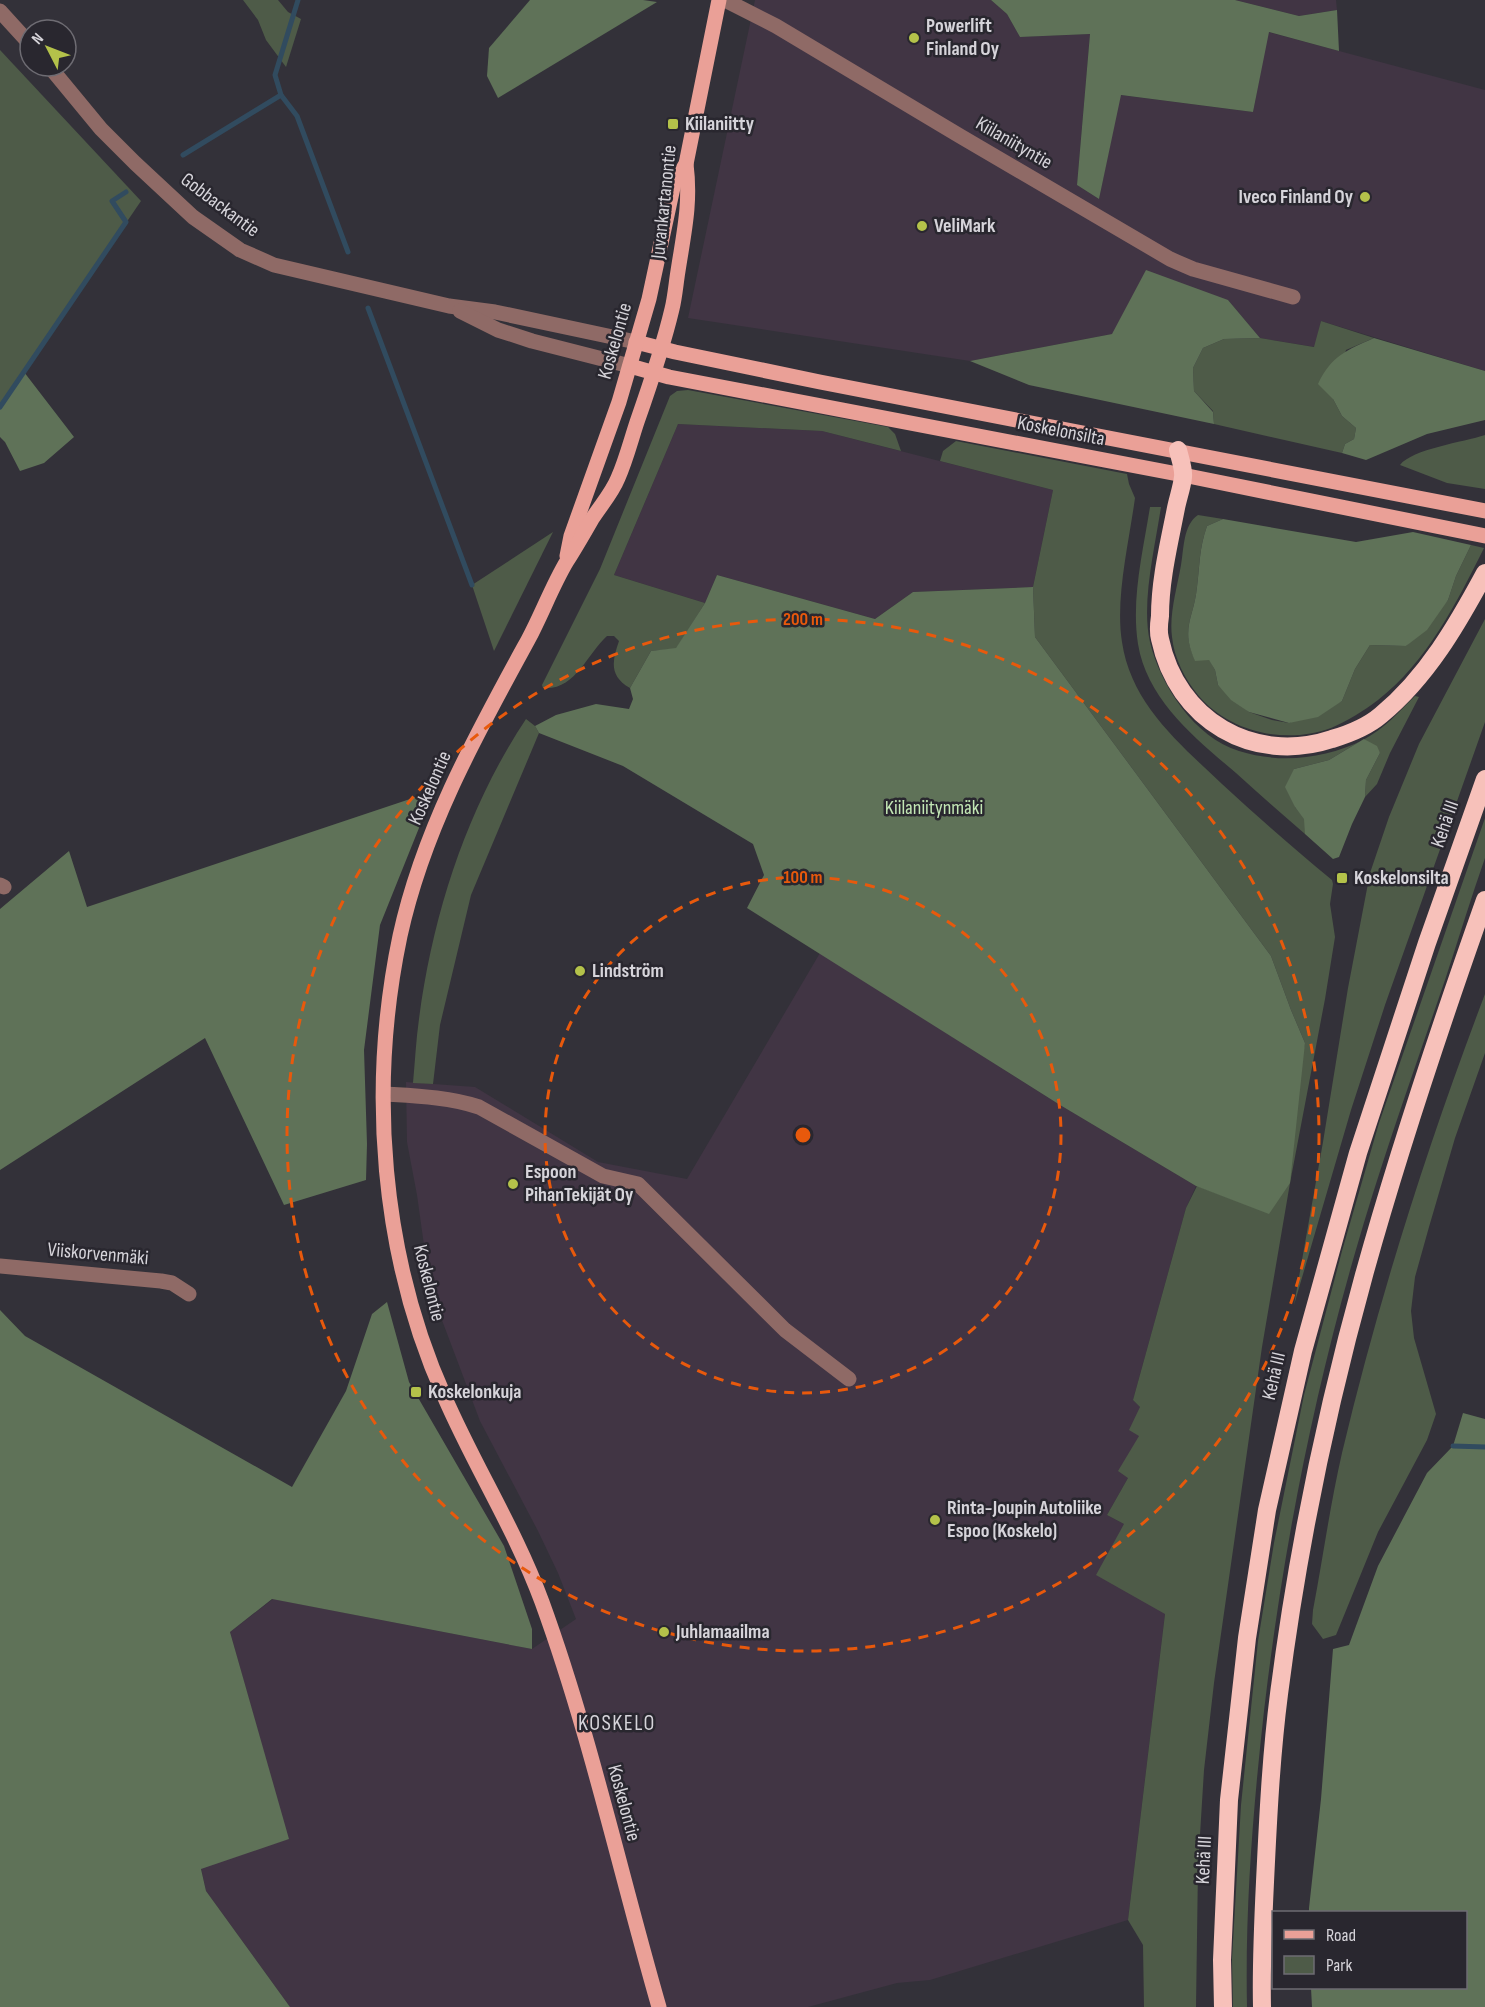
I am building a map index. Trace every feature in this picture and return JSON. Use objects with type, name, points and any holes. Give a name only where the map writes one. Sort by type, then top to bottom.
[{"type":"highway","points":[[1178,450],[1184,475],[1160,597],[1159,637],[1172,674],[1186,697],[1203,715],[1226,732],[1253,743],[1282,748],[1315,745],[1352,733],[1379,717],[1406,693],[1454,630],[1485,573]]},
{"type":"highway","name":"Kehä III","points":[[1223,2007],[1222,1960],[1229,1800],[1247,1638],[1267,1510],[1303,1352],[1358,1153],[1427,943],[1485,778]]},
{"type":"highway","points":[[1262,2007],[1261,1969],[1268,1801],[1278,1695],[1294,1588],[1317,1467],[1364,1274],[1426,1070],[1485,900]]},
{"type":"main road","name":"Juvankartanontie","points":[[653,372],[672,309],[689,190],[686,164],[719,0]]},
{"type":"main road","name":"Koskelontie","points":[[565,564],[571,536],[630,366],[649,299],[674,183],[686,164]]},
{"type":"main road","name":"Koskelonsilta","points":[[636,342],[832,384],[1481,510]]},
{"type":"main road","name":"Koskelonsilta","points":[[630,366],[906,423],[1184,475],[1478,534]]},
{"type":"main road","name":"Koskelontie","points":[[653,372],[618,478],[565,564],[543,612],[460,767],[437,818],[415,880],[400,935],[393,975],[385,1052],[384,1146],[392,1216],[406,1286],[423,1342],[444,1395],[534,1580],[555,1637],[659,2007]]},
{"type":"street","name":"Kiilaniityntie","points":[[725,0],[776,26],[1170,259],[1193,269],[1293,297]]},
{"type":"street","points":[[0,11],[18,31]]},
{"type":"street","name":"Gobbackantie","points":[[59,78],[101,129],[135,163],[193,217],[240,250],[274,265],[449,306],[495,312],[636,342]]},
{"type":"street","name":"Gobbackantie","points":[[449,306],[498,330],[630,366]]},
{"type":"street","points":[[384,1094],[440,1098],[479,1107],[603,1176],[638,1184],[785,1330],[849,1379]]},
{"type":"street","name":"Viiskorvenmäki","points":[[0,1266],[162,1281],[172,1283],[189,1294]]},
{"type":"shaded area","points":[[755,0],[991,0],[1007,14],[1020,37],[1090,34],[1077,185],[1099,199],[1120,95],[1253,112],[1268,32],[1485,90],[1485,371],[1321,321],[1315,347],[1260,338],[1228,300],[1112,334],[970,361],[688,318]]},
{"type":"shaded area","points":[[1235,0],[1336,0],[1337,10],[1299,16]]},
{"type":"shaded area","points":[[678,424],[822,431],[1053,490],[1033,587],[913,592],[875,619],[717,575],[705,603],[614,575]]},
{"type":"shaded area","points":[[820,953],[1060,1105],[1196,1186],[1186,1208],[1133,1400],[1140,1407],[1139,1436],[1128,1478],[1107,1515],[1124,1524],[1165,1614],[1128,1920],[930,1980],[897,1983],[808,2007],[290,2007],[206,1891],[201,1868],[288,1839],[230,1632],[273,1599],[532,1649],[576,1619],[538,1531],[480,1421],[437,1307],[429,1281],[407,1142],[406,1082],[475,1087],[598,1162],[687,1179]]},
{"type":"green space","points":[[243,0],[278,0],[288,12],[301,19],[286,67],[266,40],[258,20]]},
{"type":"green space","points":[[530,0],[657,2],[498,98],[487,76],[489,48]]},
{"type":"green space","points":[[991,0],[1235,0],[1299,16],[1337,10],[1339,51],[1269,32],[1253,112],[1121,95],[1099,199],[1077,185],[1090,34],[1020,37],[1007,14]]},
{"type":"green space","points":[[0,50],[18,69],[18,78],[26,78],[141,201],[0,407]]},
{"type":"green space","points":[[1146,270],[1228,300],[1260,338],[1224,339],[1203,348],[1193,368],[1194,391],[1213,412],[1214,424],[1029,385],[970,361],[1112,334]]},
{"type":"green space","points":[[1321,321],[1374,338],[1346,350],[1333,399],[1342,416],[1356,428],[1354,439],[1345,444],[1342,453],[1214,424],[1213,411],[1194,391],[1193,368],[1203,348],[1224,339],[1260,338],[1314,347]]},
{"type":"green space","points":[[1374,338],[1485,371],[1485,420],[1427,434],[1366,460],[1342,453],[1345,444],[1354,439],[1356,428],[1342,416],[1333,399],[1318,384],[1334,360]]},
{"type":"green space","points":[[24,372],[74,437],[44,463],[20,471],[0,437],[0,407]]},
{"type":"green space","points":[[688,390],[888,427],[895,434],[901,451],[822,431],[678,424],[614,575],[705,603],[676,649],[651,651],[630,688],[615,673],[614,661],[619,641],[614,636],[607,636],[572,678],[564,684],[543,688],[542,685],[600,569],[670,396],[677,391]]},
{"type":"green space","points":[[1485,435],[1485,489],[1447,483],[1400,465],[1406,459],[1427,450]]},
{"type":"green space","points":[[956,441],[1127,474],[1135,498],[1121,589],[1120,625],[1127,664],[1136,685],[1147,704],[1174,738],[1263,821],[1332,880],[1333,884],[1330,904],[1335,937],[1262,1347],[1214,1683],[1204,1770],[1198,1867],[1196,2007],[1144,2007],[1143,1945],[1128,1920],[1165,1614],[1096,1575],[1124,1524],[1107,1515],[1128,1478],[1118,1471],[1139,1436],[1129,1430],[1140,1407],[1133,1400],[1186,1208],[1197,1186],[1269,1213],[1305,1043],[1271,956],[1035,637],[1033,587],[1053,490],[940,461],[943,451]]},
{"type":"green space","points":[[1150,507],[1161,507],[1148,593],[1150,642],[1171,692],[1194,722],[1208,735],[1223,744],[1239,751],[1270,757],[1302,758],[1333,752],[1360,741],[1329,760],[1294,769],[1295,807],[1305,819],[1305,834],[1190,732],[1175,717],[1151,683],[1143,664],[1136,627],[1137,592]]},
{"type":"green space","points":[[1198,515],[1223,519],[1207,526],[1202,542],[1188,631],[1195,660],[1209,659],[1215,670],[1218,685],[1249,712],[1289,723],[1342,701],[1355,669],[1370,645],[1406,646],[1448,600],[1456,576],[1471,545],[1484,548],[1452,610],[1426,649],[1396,685],[1367,708],[1331,728],[1313,733],[1277,735],[1242,726],[1211,708],[1193,689],[1178,660],[1172,637],[1172,610],[1185,538],[1189,525]]},
{"type":"green space","points":[[1223,519],[1356,542],[1413,532],[1471,545],[1456,576],[1448,600],[1427,630],[1406,646],[1370,645],[1355,669],[1342,701],[1318,717],[1289,723],[1249,712],[1231,700],[1218,685],[1215,670],[1209,660],[1195,661],[1191,650],[1188,631],[1202,542],[1207,526]]},
{"type":"green space","points":[[553,532],[494,651],[472,585]]},
{"type":"green space","name":"Kiilaniitynmäki","points":[[717,575],[875,619],[913,592],[1033,587],[1035,637],[1271,956],[1305,1043],[1290,1183],[1269,1214],[1196,1186],[1060,1105],[747,908],[764,875],[753,844],[623,766],[539,733],[535,726],[556,715],[596,704],[629,709],[633,699],[630,688],[651,651],[676,648],[705,603]]},
{"type":"green space","points":[[1485,619],[1485,722],[1385,1005],[1351,1110],[1294,1305],[1370,873],[1389,817],[1419,744]]},
{"type":"green space","points":[[1415,696],[1419,697],[1377,784],[1365,797],[1366,780],[1380,753],[1364,739],[1371,736]]},
{"type":"green space","points":[[526,719],[535,726],[539,733],[471,895],[440,1025],[433,1084],[413,1083],[425,979],[443,901],[470,825],[486,789]]},
{"type":"green space","points":[[1364,739],[1377,746],[1380,753],[1366,780],[1365,797],[1339,857],[1333,859],[1305,834],[1304,819],[1285,787],[1294,769],[1329,760]]},
{"type":"green space","points":[[425,794],[425,813],[380,925],[364,1050],[366,1180],[284,1205],[205,1038],[0,1170],[0,909],[69,851],[87,907]]},
{"type":"green space","points":[[1485,818],[1485,858],[1365,1218],[1339,1309],[1312,1423],[1289,1537],[1264,1711],[1251,1859],[1247,1933],[1247,2007],[1233,2007],[1232,1959],[1241,1805],[1258,1641],[1274,1543],[1304,1395],[1379,1123]]},
{"type":"green space","points":[[1485,994],[1485,1053],[1455,1138],[1429,1227],[1415,1277],[1411,1311],[1414,1338],[1436,1414],[1427,1440],[1378,1532],[1336,1635],[1323,1639],[1312,1624],[1313,1610],[1330,1512],[1356,1395],[1388,1279],[1424,1164]]},
{"type":"green space","points":[[387,1302],[409,1382],[504,1546],[532,1629],[532,1649],[272,1599],[230,1632],[289,1839],[201,1869],[206,1891],[290,2007],[0,2007],[0,1310],[25,1336],[292,1487],[346,1391],[372,1314]]},
{"type":"green space","points":[[1463,1413],[1485,1419],[1485,2007],[1312,2007],[1311,1989],[1467,1989],[1467,1911],[1309,1911],[1333,1649],[1349,1645],[1378,1566],[1427,1473],[1453,1446]]},
{"type":"waterway","points":[[183,155],[281,95],[275,75],[298,0]]},
{"type":"waterway","points":[[281,95],[297,116],[348,252]]},
{"type":"waterway","points":[[0,407],[126,222],[112,201],[126,192]]},
{"type":"waterway","points":[[368,308],[472,585]]},
{"type":"waterway","points":[[1453,1446],[1485,1447]]},
{"type":"place","name":"Powerlift Finland Oy","points":[[914,38]]},
{"type":"place","name":"Kiilaniitty","points":[[673,124]]},
{"type":"place","name":"Iveco Finland Oy","points":[[1365,197]]},
{"type":"place","name":"VeliMark","points":[[922,226]]},
{"type":"place","name":"Koskelonsilta","points":[[1342,878]]},
{"type":"place","name":"Lindström","points":[[580,971]]},
{"type":"place","name":"Espoon PihanTekijät Oy","points":[[513,1184]]},
{"type":"place","name":"Koskelonkuja","points":[[416,1392]]},
{"type":"place","name":"Rinta-Joupin Autoliike Espoo (Koskelo)","points":[[935,1520]]},
{"type":"place","name":"Juhlamaailma","points":[[664,1632]]},
{"type":"district","name":"KOSKELO","points":[[617,1723]]}]
